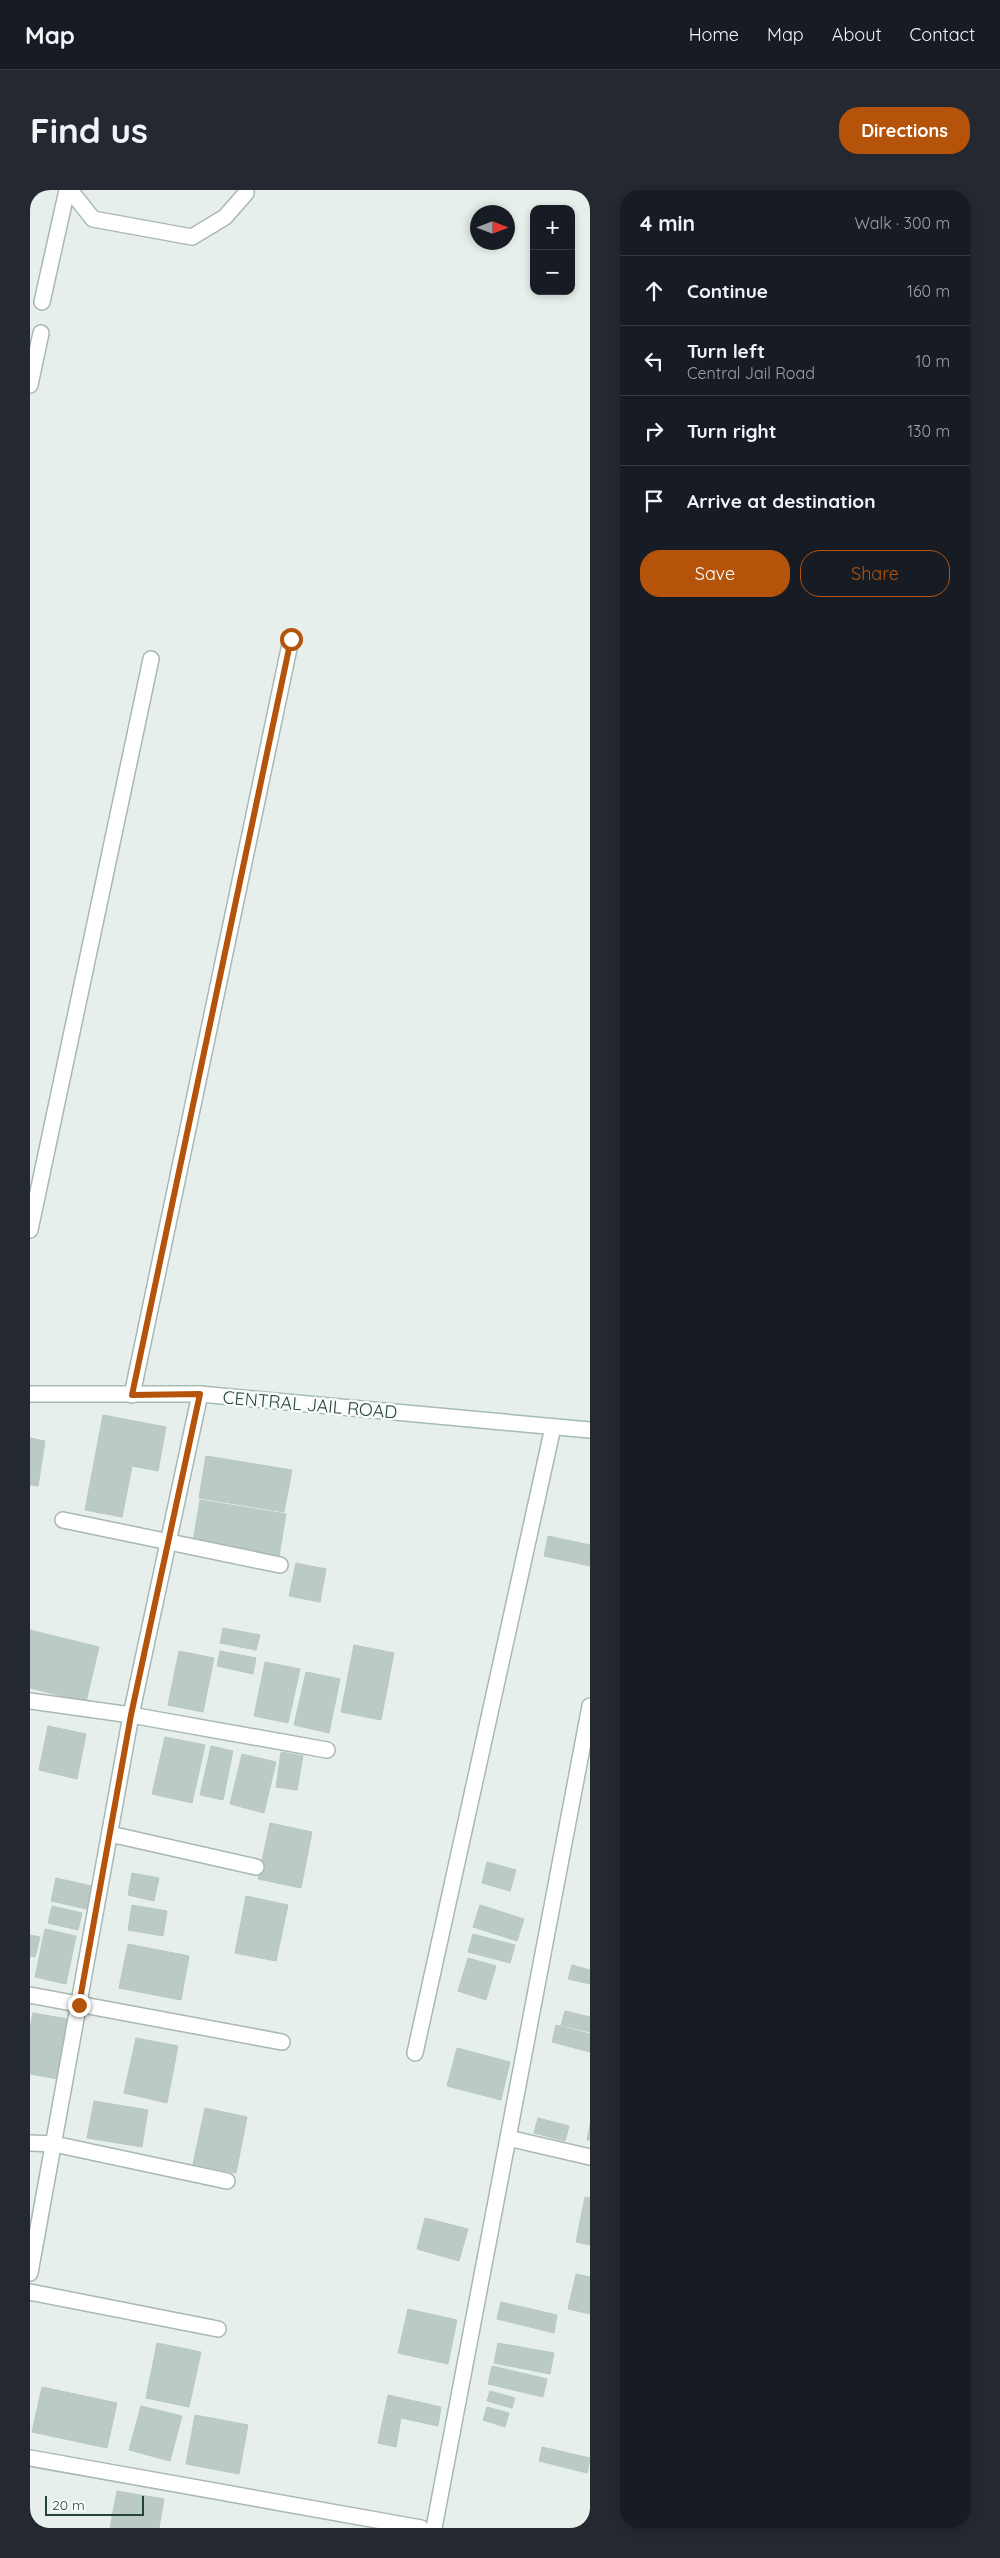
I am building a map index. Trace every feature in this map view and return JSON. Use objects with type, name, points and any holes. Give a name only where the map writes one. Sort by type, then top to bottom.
[{"type":"street","points":[[69,190],[93,219],[192,237],[225,217],[246,194],[246,190]]},
{"type":"street","points":[[42,302],[69,190]]},
{"type":"street","points":[[30,385],[41,334]]},
{"type":"street","points":[[132,1395],[291,639]]},
{"type":"street","points":[[30,1230],[151,659]]},
{"type":"street","name":"CENTRAL JAIL ROAD","points":[[30,1394],[200,1394],[590,1430]]},
{"type":"street","points":[[30,2273],[131,1715],[170,1542],[200,1394]]},
{"type":"street","points":[[415,2053],[553,1427]]},
{"type":"street","points":[[63,1520],[280,1565]]},
{"type":"street","points":[[30,1701],[131,1715],[327,1750]]},
{"type":"street","points":[[434,2528],[590,1706]]},
{"type":"street","points":[[110,1834],[256,1867]]},
{"type":"street","points":[[30,1995],[282,2042]]},
{"type":"street","points":[[508,2138],[590,2157]]},
{"type":"street","points":[[30,2142],[54,2144],[228,2181]]},
{"type":"street","points":[[30,2292],[218,2329]]},
{"type":"street","points":[[30,2458],[421,2528]]},
{"type":"building","points":[[103,1415],[166,1427],[158,1471],[132,1466],[122,1517],[85,1510]]},
{"type":"building","points":[[30,1438],[45,1441],[38,1486],[30,1485]]},
{"type":"building","points":[[206,1456],[292,1470],[284,1512],[199,1498]]},
{"type":"building","points":[[200,1500],[286,1514],[279,1557],[193,1542]]},
{"type":"building","points":[[548,1536],[590,1545],[590,1566],[544,1556]]},
{"type":"building","points":[[296,1563],[326,1569],[320,1602],[289,1596]]},
{"type":"building","points":[[223,1628],[260,1635],[256,1650],[220,1643]]},
{"type":"building","points":[[30,1630],[99,1647],[86,1702],[30,1688]]},
{"type":"building","points":[[354,1645],[394,1653],[381,1720],[341,1712]]},
{"type":"building","points":[[179,1651],[214,1658],[203,1712],[168,1705]]},
{"type":"building","points":[[220,1651],[256,1658],[253,1674],[217,1666]]},
{"type":"building","points":[[265,1662],[300,1669],[288,1723],[254,1716]]},
{"type":"building","points":[[306,1672],[340,1679],[329,1733],[294,1725]]},
{"type":"building","points":[[48,1726],[86,1734],[77,1779],[39,1770]]},
{"type":"building","points":[[165,1737],[205,1745],[192,1803],[152,1794]]},
{"type":"building","points":[[211,1746],[233,1751],[223,1800],[200,1795]]},
{"type":"building","points":[[281,1752],[303,1756],[297,1790],[276,1787]]},
{"type":"building","points":[[242,1754],[276,1762],[264,1813],[230,1804]]},
{"type":"building","points":[[270,1823],[312,1832],[301,1888],[258,1879]]},
{"type":"building","points":[[487,1862],[516,1870],[510,1891],[482,1883]]},
{"type":"building","points":[[132,1873],[159,1878],[154,1901],[128,1895]]},
{"type":"building","points":[[56,1878],[96,1887],[91,1910],[51,1901]]},
{"type":"building","points":[[246,1896],[288,1905],[276,1961],[235,1953]]},
{"type":"building","points":[[132,1905],[167,1911],[163,1936],[128,1930]]},
{"type":"building","points":[[480,1905],[524,1919],[517,1941],[473,1927]]},
{"type":"building","points":[[52,1906],[82,1913],[78,1930],[48,1923]]},
{"type":"building","points":[[45,1929],[76,1936],[66,1984],[35,1977]]},
{"type":"building","points":[[473,1934],[515,1945],[510,1963],[468,1952]]},
{"type":"building","points":[[30,1935],[40,1937],[35,1957],[30,1956]]},
{"type":"building","points":[[128,1944],[189,1956],[181,2000],[119,1988]]},
{"type":"building","points":[[468,1958],[496,1966],[486,2000],[458,1991]]},
{"type":"building","points":[[572,1965],[590,1970],[590,1984],[568,1979]]},
{"type":"building","points":[[565,2011],[590,2017],[590,2032],[561,2025]]},
{"type":"building","points":[[33,2013],[68,2019],[58,2079],[30,2074],[30,2028]]},
{"type":"building","points":[[556,2025],[590,2034],[590,2052],[552,2042]]},
{"type":"building","points":[[136,2038],[178,2046],[167,2103],[124,2093]]},
{"type":"building","points":[[457,2048],[510,2062],[501,2100],[447,2086]]},
{"type":"building","points":[[94,2101],[148,2110],[142,2147],[87,2138]]},
{"type":"building","points":[[205,2108],[247,2117],[236,2173],[193,2164]]},
{"type":"building","points":[[538,2118],[569,2126],[565,2141],[534,2133]]},
{"type":"building","points":[[590,2125],[590,2140],[587,2140]]},
{"type":"building","points":[[585,2197],[590,2198],[590,2245],[576,2242]]},
{"type":"building","points":[[425,2218],[468,2229],[459,2261],[417,2249]]},
{"type":"building","points":[[576,2274],[590,2277],[590,2314],[568,2309]]},
{"type":"building","points":[[501,2302],[557,2315],[554,2333],[497,2319]]},
{"type":"building","points":[[408,2309],[457,2320],[448,2364],[398,2353]]},
{"type":"building","points":[[157,2343],[201,2352],[189,2407],[146,2398]]},
{"type":"building","points":[[498,2343],[554,2353],[550,2374],[494,2363]]},
{"type":"building","points":[[492,2366],[547,2379],[543,2397],[488,2384]]},
{"type":"building","points":[[42,2387],[117,2403],[107,2448],[32,2432]]},
{"type":"building","points":[[490,2391],[515,2398],[512,2408],[487,2401]]},
{"type":"building","points":[[388,2395],[441,2407],[438,2426],[401,2418],[396,2447],[378,2443]]},
{"type":"building","points":[[141,2406],[182,2416],[170,2461],[129,2450]]},
{"type":"building","points":[[487,2407],[509,2413],[505,2427],[483,2420]]},
{"type":"building","points":[[195,2415],[248,2425],[239,2474],[186,2464]]},
{"type":"building","points":[[542,2447],[590,2458],[587,2473],[539,2461]]},
{"type":"building","points":[[117,2491],[164,2499],[159,2528],[110,2528]]},
{"type":"route","points":[[79,2005],[131,1715],[170,1542],[200,1394],[132,1395],[291,639]]}]
